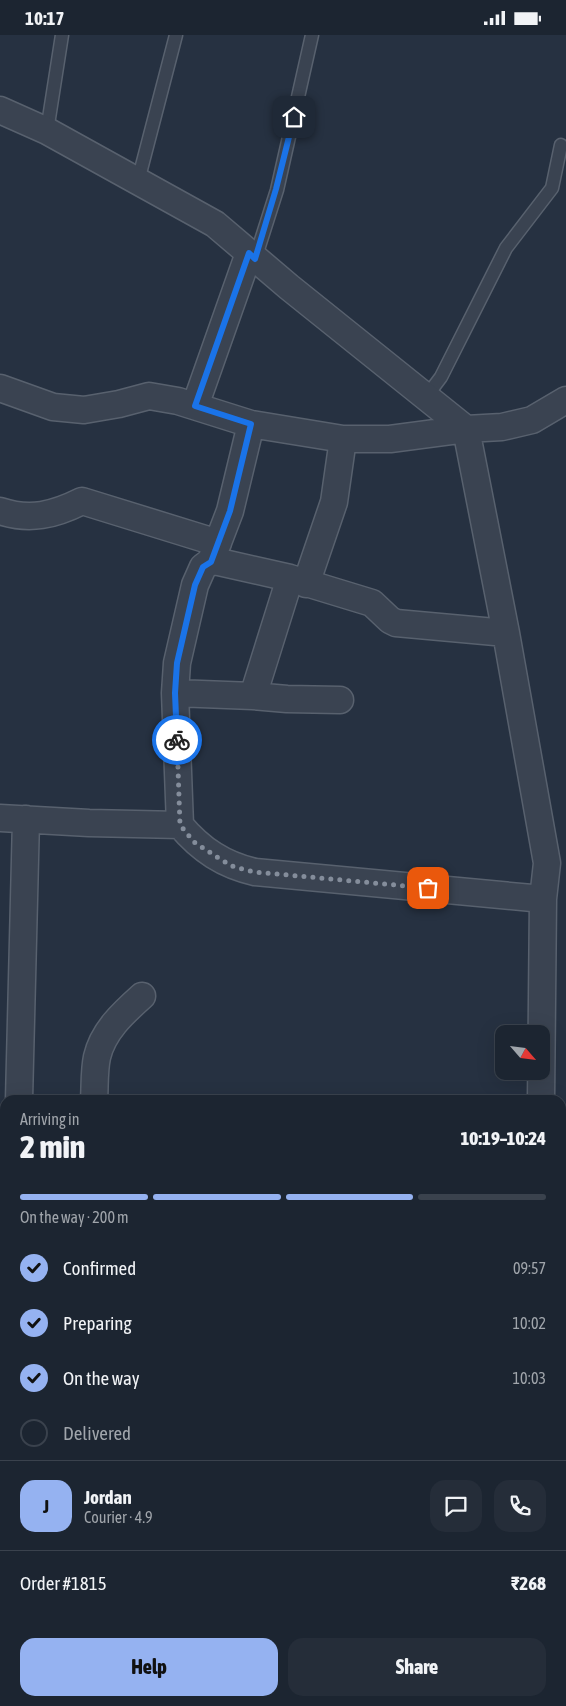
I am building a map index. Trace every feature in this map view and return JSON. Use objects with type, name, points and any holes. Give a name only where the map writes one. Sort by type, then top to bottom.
[{"type":"street","points":[[0,111],[48,131],[215,224],[466,429],[506,633],[547,863],[543,899],[541,1095]]},
{"type":"street","points":[[195,406],[252,256]]},
{"type":"street","points":[[0,388],[53,407],[84,410],[120,404],[148,396],[178,401],[251,424],[343,439],[390,439],[466,429],[502,427],[532,420],[566,400]]},
{"type":"street","points":[[251,424],[230,511],[215,552],[203,567],[195,585],[177,663],[175,693],[180,825],[194,842],[220,859],[234,867],[255,872],[543,899]]},
{"type":"street","points":[[253,695],[298,581],[334,502],[343,439]]},
{"type":"street","points":[[0,511],[15,516],[38,516],[68,508],[82,501],[215,552],[298,581],[372,603],[390,620],[396,623],[506,633]]},
{"type":"street","points":[[175,693],[340,700]]},
{"type":"street","points":[[0,818],[89,823],[180,825]]},
{"type":"street","points":[[19,1095],[26,819]]},
{"type":"street","points":[[94,1095],[97,1057],[105,1038],[118,1018],[142,996]]},
{"type":"lane","points":[[48,131],[62,35]]},
{"type":"lane","points":[[138,181],[176,35]]},
{"type":"lane","points":[[252,256],[276,189],[312,35]]},
{"type":"lane","points":[[426,397],[441,377],[506,248],[552,188],[561,145]]},
{"type":"way so far","points":[[177,740],[180,825],[194,842],[220,859],[234,867],[255,872],[428,888]]},
{"type":"route","points":[[177,740],[175,693],[177,663],[195,585],[203,567],[211,562],[230,511],[251,424],[195,406],[249,253],[255,259],[276,189],[294,117]]}]
